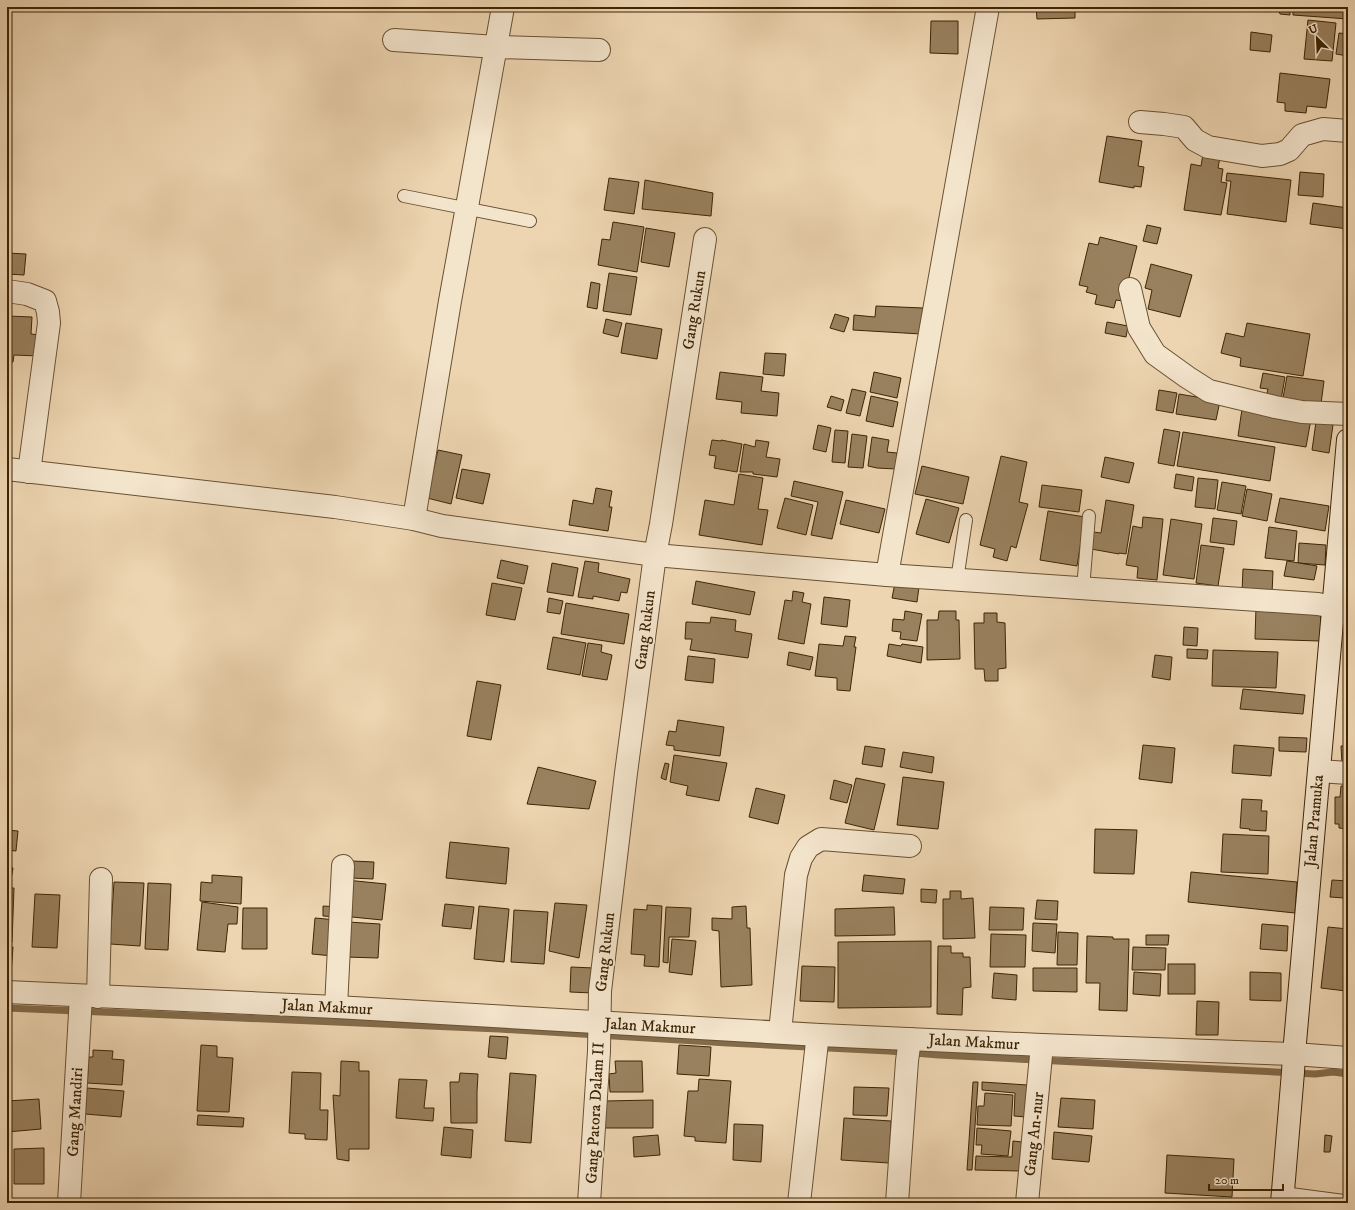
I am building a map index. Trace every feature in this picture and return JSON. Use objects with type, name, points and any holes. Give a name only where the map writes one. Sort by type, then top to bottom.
[{"type":"street","points":[[414,519],[450,301],[503,7]]},
{"type":"street","points":[[887,575],[988,7]]},
{"type":"street","points":[[394,40],[496,47],[599,50]]},
{"type":"street","points":[[1140,122],[1164,124],[1184,128],[1195,140],[1208,147],[1262,156],[1280,154],[1289,150],[1302,135],[1323,129],[1348,131]]},
{"type":"street","name":"Gang Rukun","points":[[599,1035],[600,991],[626,773],[655,555],[705,239]]},
{"type":"street","points":[[1130,289],[1139,328],[1155,354],[1187,378],[1209,390],[1275,407],[1302,412],[1348,414]]},
{"type":"street","points":[[7,291],[27,294],[45,301],[48,312],[49,323],[29,472]]},
{"type":"street","name":"Jalan Pramuka","points":[[1282,1198],[1319,771],[1338,602],[1348,440]]},
{"type":"street","points":[[7,469],[336,507],[414,519],[442,526],[655,555],[887,575],[1084,589],[1318,604],[1338,602]]},
{"type":"street","points":[[1319,771],[1348,773]]},
{"type":"street","points":[[780,1032],[796,874],[801,858],[808,847],[821,839],[910,846]]},
{"type":"street","points":[[336,1007],[343,866]]},
{"type":"street","name":"Gang Mandiri","points":[[70,1203],[85,1005],[101,879]]},
{"type":"street","name":"Jalan Makmur","points":[[7,992],[85,1005],[336,1007],[599,1035],[780,1032],[817,1045],[1041,1054],[1294,1054],[1348,1058]]},
{"type":"street","name":"Gang Patora Dalam II","points":[[589,1203],[599,1035]]},
{"type":"street","points":[[799,1203],[817,1045]]},
{"type":"street","points":[[897,1203],[909,1049]]},
{"type":"street","name":"Gang An-nur","points":[[1027,1203],[1041,1054]]},
{"type":"lane","points":[[404,196],[530,221]]},
{"type":"lane","points":[[1084,589],[1089,516]]},
{"type":"lane","points":[[957,580],[966,520]]},
{"type":"lane","points":[[1282,1198],[1344,1201]]},
{"type":"building","points":[[1036,7],[1075,7],[1075,18],[1037,19]]},
{"type":"building","points":[[1242,7],[1267,7],[1266,10]]},
{"type":"building","points":[[1273,7],[1290,7],[1290,15],[1280,14],[1279,11],[1273,11]]},
{"type":"building","points":[[1293,7],[1348,7],[1348,19],[1293,15]]},
{"type":"building","points":[[1308,20],[1336,23],[1332,61],[1304,59]]},
{"type":"building","points":[[931,21],[958,21],[958,54],[930,53]]},
{"type":"building","points":[[1251,32],[1272,35],[1270,52],[1250,50]]},
{"type":"building","points":[[1339,33],[1348,34],[1348,56],[1336,54]]},
{"type":"building","points":[[1280,73],[1330,79],[1326,108],[1307,106],[1306,113],[1285,111],[1285,103],[1277,102]]},
{"type":"building","points":[[1107,136],[1142,141],[1138,166],[1144,167],[1141,187],[1134,186],[1134,188],[1099,182]]},
{"type":"building","points":[[1203,154],[1220,157],[1218,168],[1223,169],[1221,182],[1227,183],[1221,215],[1184,210],[1191,164],[1201,166]]},
{"type":"building","points":[[1300,172],[1324,174],[1323,197],[1298,195]]},
{"type":"building","points":[[1227,173],[1291,180],[1286,222],[1227,214],[1231,181],[1226,181]]},
{"type":"building","points":[[609,178],[639,182],[634,214],[604,210]]},
{"type":"building","points":[[645,180],[713,193],[711,216],[642,209]]},
{"type":"building","points":[[1313,203],[1348,208],[1348,229],[1310,224]]},
{"type":"building","points":[[613,222],[644,227],[637,272],[598,265],[602,239],[610,240]]},
{"type":"building","points":[[1147,225],[1161,228],[1157,244],[1143,241]]},
{"type":"building","points":[[646,228],[675,233],[669,267],[641,262]]},
{"type":"building","points":[[1100,237],[1137,246],[1123,301],[1116,300],[1114,308],[1095,304],[1097,295],[1086,292],[1088,287],[1079,285],[1089,243],[1098,245]]},
{"type":"building","points":[[7,253],[26,254],[24,275],[7,274]]},
{"type":"building","points":[[1151,264],[1192,275],[1180,317],[1148,309],[1152,290],[1145,288]]},
{"type":"building","points":[[609,273],[637,277],[631,315],[603,311]]},
{"type":"building","points":[[591,282],[600,284],[597,309],[587,307]]},
{"type":"building","points":[[876,306],[923,308],[921,334],[853,330],[854,315],[875,317]]},
{"type":"building","points":[[835,314],[849,318],[844,332],[830,328]]},
{"type":"building","points":[[8,316],[32,317],[31,334],[40,335],[39,356],[14,355],[13,362],[7,362]]},
{"type":"building","points":[[606,319],[622,323],[618,337],[603,333]]},
{"type":"building","points":[[1107,322],[1128,326],[1126,337],[1105,333]]},
{"type":"building","points":[[626,323],[662,329],[657,359],[621,353]]},
{"type":"building","points":[[1247,323],[1310,334],[1303,376],[1240,366],[1241,358],[1221,353],[1226,333],[1244,337]]},
{"type":"building","points":[[765,353],[786,354],[784,376],[763,374]]},
{"type":"building","points":[[720,372],[763,377],[761,391],[779,393],[777,416],[741,413],[742,402],[716,399]]},
{"type":"building","points":[[874,372],[901,378],[897,398],[870,392]]},
{"type":"building","points":[[1263,373],[1285,377],[1281,400],[1266,397],[1268,389],[1260,388]]},
{"type":"building","points":[[1287,376],[1324,381],[1321,404],[1283,398]]},
{"type":"building","points":[[852,389],[866,392],[860,416],[846,413]]},
{"type":"building","points":[[1159,390],[1177,393],[1173,413],[1156,410]]},
{"type":"building","points":[[1179,394],[1220,401],[1216,420],[1176,414]]},
{"type":"building","points":[[831,396],[844,400],[841,411],[827,407]]},
{"type":"building","points":[[871,396],[898,402],[893,427],[866,421]]},
{"type":"building","points":[[1242,409],[1311,419],[1306,447],[1238,436]]},
{"type":"building","points":[[1316,422],[1333,425],[1329,453],[1312,450]]},
{"type":"building","points":[[818,425],[831,428],[826,452],[813,449]]},
{"type":"building","points":[[1164,429],[1180,432],[1174,466],[1158,463]]},
{"type":"building","points":[[835,430],[848,431],[845,463],[832,462]]},
{"type":"building","points":[[1183,432],[1275,447],[1270,481],[1177,466]]},
{"type":"building","points":[[852,434],[867,436],[863,468],[848,467]]},
{"type":"building","points":[[872,437],[889,440],[887,452],[897,453],[896,469],[868,466]]},
{"type":"building","points":[[712,440],[742,444],[737,472],[714,468],[716,456],[709,455]]},
{"type":"building","points":[[756,440],[769,442],[766,457],[780,459],[777,477],[753,474],[753,472],[740,472],[744,444],[755,447]]},
{"type":"building","points":[[438,450],[462,455],[451,504],[427,498]]},
{"type":"building","points":[[1001,456],[1027,462],[1019,502],[1028,504],[1016,548],[1011,546],[1007,561],[993,557],[995,549],[980,545]]},
{"type":"building","points":[[1105,457],[1134,463],[1129,483],[1101,477]]},
{"type":"building","points":[[922,466],[969,477],[963,504],[915,494]]},
{"type":"building","points":[[462,469],[490,474],[483,504],[456,498]]},
{"type":"building","points":[[739,474],[763,478],[758,509],[768,510],[762,545],[699,535],[705,500],[734,505]]},
{"type":"building","points":[[1176,474],[1194,477],[1192,491],[1174,488]]},
{"type":"building","points":[[1198,478],[1218,480],[1215,509],[1195,507]]},
{"type":"building","points":[[794,481],[843,492],[832,539],[811,535],[818,502],[791,496]]},
{"type":"building","points":[[1222,482],[1246,486],[1241,514],[1217,510]]},
{"type":"building","points":[[1042,485],[1082,490],[1079,512],[1039,507]]},
{"type":"building","points":[[596,488],[612,491],[609,507],[612,507],[608,531],[569,525],[573,500],[593,504]]},
{"type":"building","points":[[1247,489],[1272,494],[1267,521],[1242,516]]},
{"type":"building","points":[[785,498],[813,505],[806,535],[777,528]]},
{"type":"building","points":[[1280,498],[1329,506],[1325,531],[1275,522]]},
{"type":"building","points":[[926,499],[959,508],[949,543],[916,534]]},
{"type":"building","points":[[846,500],[885,509],[879,533],[840,524]]},
{"type":"building","points":[[1106,500],[1134,505],[1126,554],[1091,549],[1093,532],[1101,533]]},
{"type":"building","points":[[1048,511],[1085,517],[1077,566],[1040,560]]},
{"type":"building","points":[[1143,517],[1163,519],[1157,580],[1137,578],[1138,567],[1126,565],[1133,526],[1142,528]]},
{"type":"building","points":[[1213,518],[1237,521],[1234,545],[1210,542]]},
{"type":"building","points":[[1171,519],[1202,524],[1194,579],[1163,575]]},
{"type":"building","points":[[1269,527],[1297,531],[1294,561],[1265,558]]},
{"type":"building","points":[[1299,543],[1326,545],[1325,565],[1298,563]]},
{"type":"building","points":[[1201,545],[1224,548],[1218,586],[1196,583]]},
{"type":"building","points":[[501,560],[528,566],[524,584],[497,578]]},
{"type":"building","points":[[585,561],[599,563],[598,572],[630,579],[627,593],[621,592],[619,601],[593,596],[593,599],[578,597]]},
{"type":"building","points":[[1287,561],[1317,566],[1314,580],[1284,576]]},
{"type":"building","points":[[552,563],[578,568],[573,596],[547,592]]},
{"type":"building","points":[[1243,569],[1273,571],[1272,594],[1242,592]]},
{"type":"building","points":[[696,581],[755,592],[750,615],[692,604]]},
{"type":"building","points":[[492,583],[522,588],[515,620],[486,615]]},
{"type":"building","points":[[895,583],[919,587],[917,602],[892,598]]},
{"type":"building","points":[[793,591],[804,593],[802,602],[811,604],[804,644],[778,639],[785,600],[792,601]]},
{"type":"building","points":[[824,597],[850,600],[847,627],[821,624]]},
{"type":"building","points":[[549,598],[563,601],[560,614],[547,612]]},
{"type":"building","points":[[566,603],[629,614],[624,644],[561,634]]},
{"type":"building","points":[[1256,607],[1321,609],[1320,641],[1255,639]]},
{"type":"building","points":[[905,611],[922,614],[917,641],[900,639],[901,632],[892,631],[893,619],[904,620]]},
{"type":"building","points":[[939,611],[956,611],[956,620],[959,620],[960,659],[927,660],[927,620],[938,620]]},
{"type":"building","points":[[984,613],[997,613],[997,622],[1005,623],[1006,668],[998,669],[998,681],[985,681],[984,669],[975,669],[974,623],[984,623]]},
{"type":"building","points":[[711,617],[736,620],[735,631],[752,634],[748,658],[690,650],[692,639],[685,639],[686,622],[710,623]]},
{"type":"building","points":[[1184,627],[1198,628],[1197,646],[1183,645]]},
{"type":"building","points":[[845,636],[856,637],[850,691],[837,690],[837,678],[815,676],[819,644],[843,646]]},
{"type":"building","points":[[553,637],[586,643],[580,675],[547,669]]},
{"type":"building","points":[[588,643],[602,645],[601,652],[612,655],[607,680],[582,676]]},
{"type":"building","points":[[889,644],[923,647],[921,663],[887,656]]},
{"type":"building","points":[[1187,649],[1208,650],[1207,659],[1187,658]]},
{"type":"building","points":[[1213,650],[1278,652],[1276,688],[1212,686]]},
{"type":"building","points":[[789,652],[813,657],[810,670],[787,665]]},
{"type":"building","points":[[1155,655],[1172,657],[1170,680],[1152,677]]},
{"type":"building","points":[[688,656],[715,659],[713,683],[685,680]]},
{"type":"building","points":[[1346,669],[1348,669],[1348,685],[1346,685]]},
{"type":"building","points":[[477,681],[501,685],[491,740],[467,736]]},
{"type":"building","points":[[1243,689],[1305,695],[1303,714],[1240,709]]},
{"type":"building","points":[[678,720],[724,727],[720,756],[674,750],[674,746],[666,745],[669,731],[676,732]]},
{"type":"building","points":[[1279,737],[1307,738],[1306,752],[1279,751]]},
{"type":"building","points":[[1143,745],[1175,748],[1172,783],[1139,779]]},
{"type":"building","points":[[1234,745],[1274,748],[1271,776],[1232,773]]},
{"type":"building","points":[[865,746],[885,749],[882,767],[862,764]]},
{"type":"building","points":[[1341,746],[1348,746],[1348,764],[1342,764]]},
{"type":"building","points":[[903,752],[934,757],[932,773],[900,767]]},
{"type":"building","points":[[674,755],[727,763],[719,801],[686,795],[688,786],[670,782]]},
{"type":"building","points":[[665,763],[669,764],[666,780],[661,778]]},
{"type":"building","points":[[538,767],[596,781],[589,809],[527,804]]},
{"type":"building","points":[[903,777],[944,782],[938,829],[897,825]]},
{"type":"building","points":[[856,778],[885,784],[874,830],[845,823]]},
{"type":"building","points":[[834,780],[852,785],[847,803],[830,799]]},
{"type":"building","points":[[1341,786],[1348,786],[1348,829],[1339,828],[1339,824],[1335,824],[1335,797],[1340,797]]},
{"type":"building","points":[[756,788],[785,795],[778,824],[749,817]]},
{"type":"building","points":[[1242,799],[1262,800],[1261,811],[1267,811],[1266,831],[1240,828]]},
{"type":"building","points":[[1095,829],[1137,830],[1134,874],[1094,873]]},
{"type":"building","points":[[7,830],[18,831],[16,851],[7,850]]},
{"type":"building","points":[[1223,834],[1269,836],[1268,874],[1221,872]]},
{"type":"building","points":[[450,842],[509,848],[506,884],[446,878]]},
{"type":"building","points":[[352,861],[374,862],[373,879],[352,878]]},
{"type":"building","points":[[7,868],[13,868],[10,886],[7,886]]},
{"type":"building","points":[[1191,872],[1297,882],[1295,913],[1188,902]]},
{"type":"building","points":[[212,875],[242,877],[241,904],[200,901],[201,882],[212,883]]},
{"type":"building","points":[[864,875],[905,879],[903,894],[862,891]]},
{"type":"building","points":[[346,880],[386,884],[382,920],[342,916]]},
{"type":"building","points":[[1332,880],[1348,881],[1348,902],[1344,902],[1344,898],[1330,897]]},
{"type":"building","points":[[114,882],[144,883],[140,946],[110,944]]},
{"type":"building","points":[[148,883],[171,884],[168,950],[145,949]]},
{"type":"building","points":[[7,888],[14,888],[12,942],[7,942]]},
{"type":"building","points":[[921,889],[937,890],[936,903],[921,902]]},
{"type":"building","points":[[950,891],[961,891],[961,899],[973,898],[975,938],[943,939],[943,899],[950,899]]},
{"type":"building","points":[[35,894],[60,895],[57,948],[32,947]]},
{"type":"building","points":[[1037,900],[1058,901],[1057,920],[1035,919]]},
{"type":"building","points":[[202,902],[238,907],[237,924],[228,924],[225,952],[197,950]]},
{"type":"building","points":[[555,903],[587,905],[579,958],[549,951]]},
{"type":"building","points":[[445,904],[474,907],[471,929],[442,926]]},
{"type":"building","points":[[647,905],[662,906],[659,967],[644,966],[645,955],[631,954],[634,909],[647,910]]},
{"type":"building","points":[[323,906],[339,907],[338,917],[323,916]]},
{"type":"building","points":[[479,906],[509,909],[504,962],[474,959]]},
{"type":"building","points":[[746,906],[747,928],[750,928],[752,985],[721,987],[719,931],[712,930],[712,918],[732,919],[732,907]]},
{"type":"building","points":[[666,907],[691,908],[689,937],[669,937],[668,963],[663,962]]},
{"type":"building","points":[[894,907],[895,935],[835,936],[835,909]]},
{"type":"building","points":[[990,907],[1024,908],[1023,930],[989,930]]},
{"type":"building","points":[[243,908],[267,908],[267,949],[242,949]]},
{"type":"building","points":[[514,910],[548,912],[544,964],[511,962]]},
{"type":"building","points":[[315,918],[337,920],[333,956],[312,954]]},
{"type":"building","points":[[348,922],[380,924],[378,958],[346,957]]},
{"type":"building","points":[[1033,923],[1057,924],[1055,953],[1032,951]]},
{"type":"building","points":[[1262,924],[1288,926],[1287,951],[1260,949]]},
{"type":"building","points":[[1328,927],[1348,929],[1348,968],[1346,991],[1321,988]]},
{"type":"building","points":[[1058,932],[1078,933],[1077,965],[1057,965]]},
{"type":"building","points":[[991,934],[1026,935],[1025,967],[990,967]]},
{"type":"building","points":[[1146,935],[1169,935],[1168,945],[1146,945]]},
{"type":"building","points":[[1087,936],[1129,939],[1127,1011],[1099,1010],[1100,983],[1086,983]]},
{"type":"building","points":[[672,939],[696,941],[692,975],[669,972]]},
{"type":"building","points":[[931,941],[931,1007],[838,1008],[838,942]]},
{"type":"building","points":[[938,946],[951,946],[951,953],[963,953],[963,957],[970,957],[971,987],[963,988],[962,1015],[937,1014]]},
{"type":"building","points":[[7,947],[13,947],[11,973],[7,973]]},
{"type":"building","points":[[1133,947],[1166,948],[1165,970],[1132,970]]},
{"type":"building","points":[[1168,964],[1195,964],[1195,994],[1168,994]]},
{"type":"building","points":[[802,966],[835,967],[834,1002],[800,1001]]},
{"type":"building","points":[[571,967],[594,968],[593,993],[570,992]]},
{"type":"building","points":[[1033,968],[1077,968],[1077,992],[1033,991]]},
{"type":"building","points":[[1134,972],[1161,974],[1160,996],[1133,994]]},
{"type":"building","points":[[1250,972],[1281,973],[1281,1001],[1250,1000]]},
{"type":"building","points":[[994,973],[1017,975],[1016,1000],[992,998]]},
{"type":"building","points":[[1197,1001],[1219,1002],[1218,1035],[1196,1035]]},
{"type":"building","points":[[1348,1002],[1348,1032],[1345,1032]]},
{"type":"building","points":[[490,1036],[508,1037],[506,1059],[488,1057]]},
{"type":"building","points":[[201,1045],[217,1046],[217,1057],[233,1058],[229,1112],[197,1111]]},
{"type":"building","points":[[679,1045],[711,1047],[709,1076],[677,1074]]},
{"type":"building","points":[[93,1050],[113,1051],[112,1059],[124,1060],[122,1085],[87,1083],[89,1057],[93,1057]]},
{"type":"building","points":[[341,1061],[359,1062],[359,1071],[369,1071],[369,1149],[349,1149],[349,1161],[337,1159],[333,1095],[340,1096]]},
{"type":"building","points":[[615,1061],[642,1061],[643,1092],[610,1092],[609,1074],[616,1073]]},
{"type":"building","points":[[292,1072],[321,1073],[320,1110],[328,1110],[327,1140],[305,1139],[305,1134],[289,1133]]},
{"type":"building","points":[[460,1073],[478,1074],[477,1123],[451,1123],[450,1082],[459,1082]]},
{"type":"building","points":[[510,1073],[536,1075],[531,1143],[505,1141]]},
{"type":"building","points":[[399,1079],[427,1080],[424,1108],[434,1108],[433,1121],[396,1118]]},
{"type":"building","points":[[699,1079],[731,1081],[726,1143],[695,1141],[695,1137],[684,1136],[688,1091],[698,1091]]},
{"type":"building","points":[[973,1082],[978,1082],[972,1170],[967,1170]]},
{"type":"building","points":[[982,1082],[1027,1085],[1026,1117],[1014,1116],[1015,1093],[982,1090]]},
{"type":"building","points":[[854,1087],[889,1088],[887,1116],[853,1115]]},
{"type":"building","points":[[87,1088],[124,1091],[121,1117],[85,1114]]},
{"type":"building","points":[[985,1093],[1013,1095],[1011,1126],[977,1125],[978,1106],[984,1106]]},
{"type":"building","points":[[1061,1098],[1095,1100],[1093,1129],[1058,1127]]},
{"type":"building","points":[[39,1099],[41,1129],[7,1132],[7,1101]]},
{"type":"building","points":[[653,1100],[653,1128],[605,1128],[605,1101]]},
{"type":"building","points":[[198,1115],[244,1118],[243,1127],[197,1125]]},
{"type":"building","points":[[844,1118],[891,1121],[889,1163],[841,1160]]},
{"type":"building","points":[[734,1124],[763,1125],[761,1162],[733,1160]]},
{"type":"building","points":[[444,1127],[473,1130],[471,1158],[441,1155]]},
{"type":"building","points":[[977,1128],[1011,1131],[1008,1156],[981,1154],[982,1145],[976,1145]]},
{"type":"building","points":[[1054,1132],[1092,1136],[1089,1162],[1052,1159]]},
{"type":"building","points":[[658,1135],[660,1155],[634,1157],[633,1137]]},
{"type":"building","points":[[1325,1135],[1332,1136],[1330,1152],[1324,1152]]},
{"type":"building","points":[[1013,1141],[1022,1142],[1020,1171],[975,1170],[976,1156],[1012,1157]]},
{"type":"building","points":[[44,1148],[44,1184],[14,1184],[14,1149]]},
{"type":"building","points":[[1167,1155],[1234,1159],[1232,1197],[1165,1193]]},
{"type":"building","points":[[1089,1199],[1126,1201],[1126,1203],[1089,1203]]},
{"type":"waterway","points":[[7,1008],[499,1029],[939,1055],[1315,1074],[1333,1072],[1348,1074]]}]
